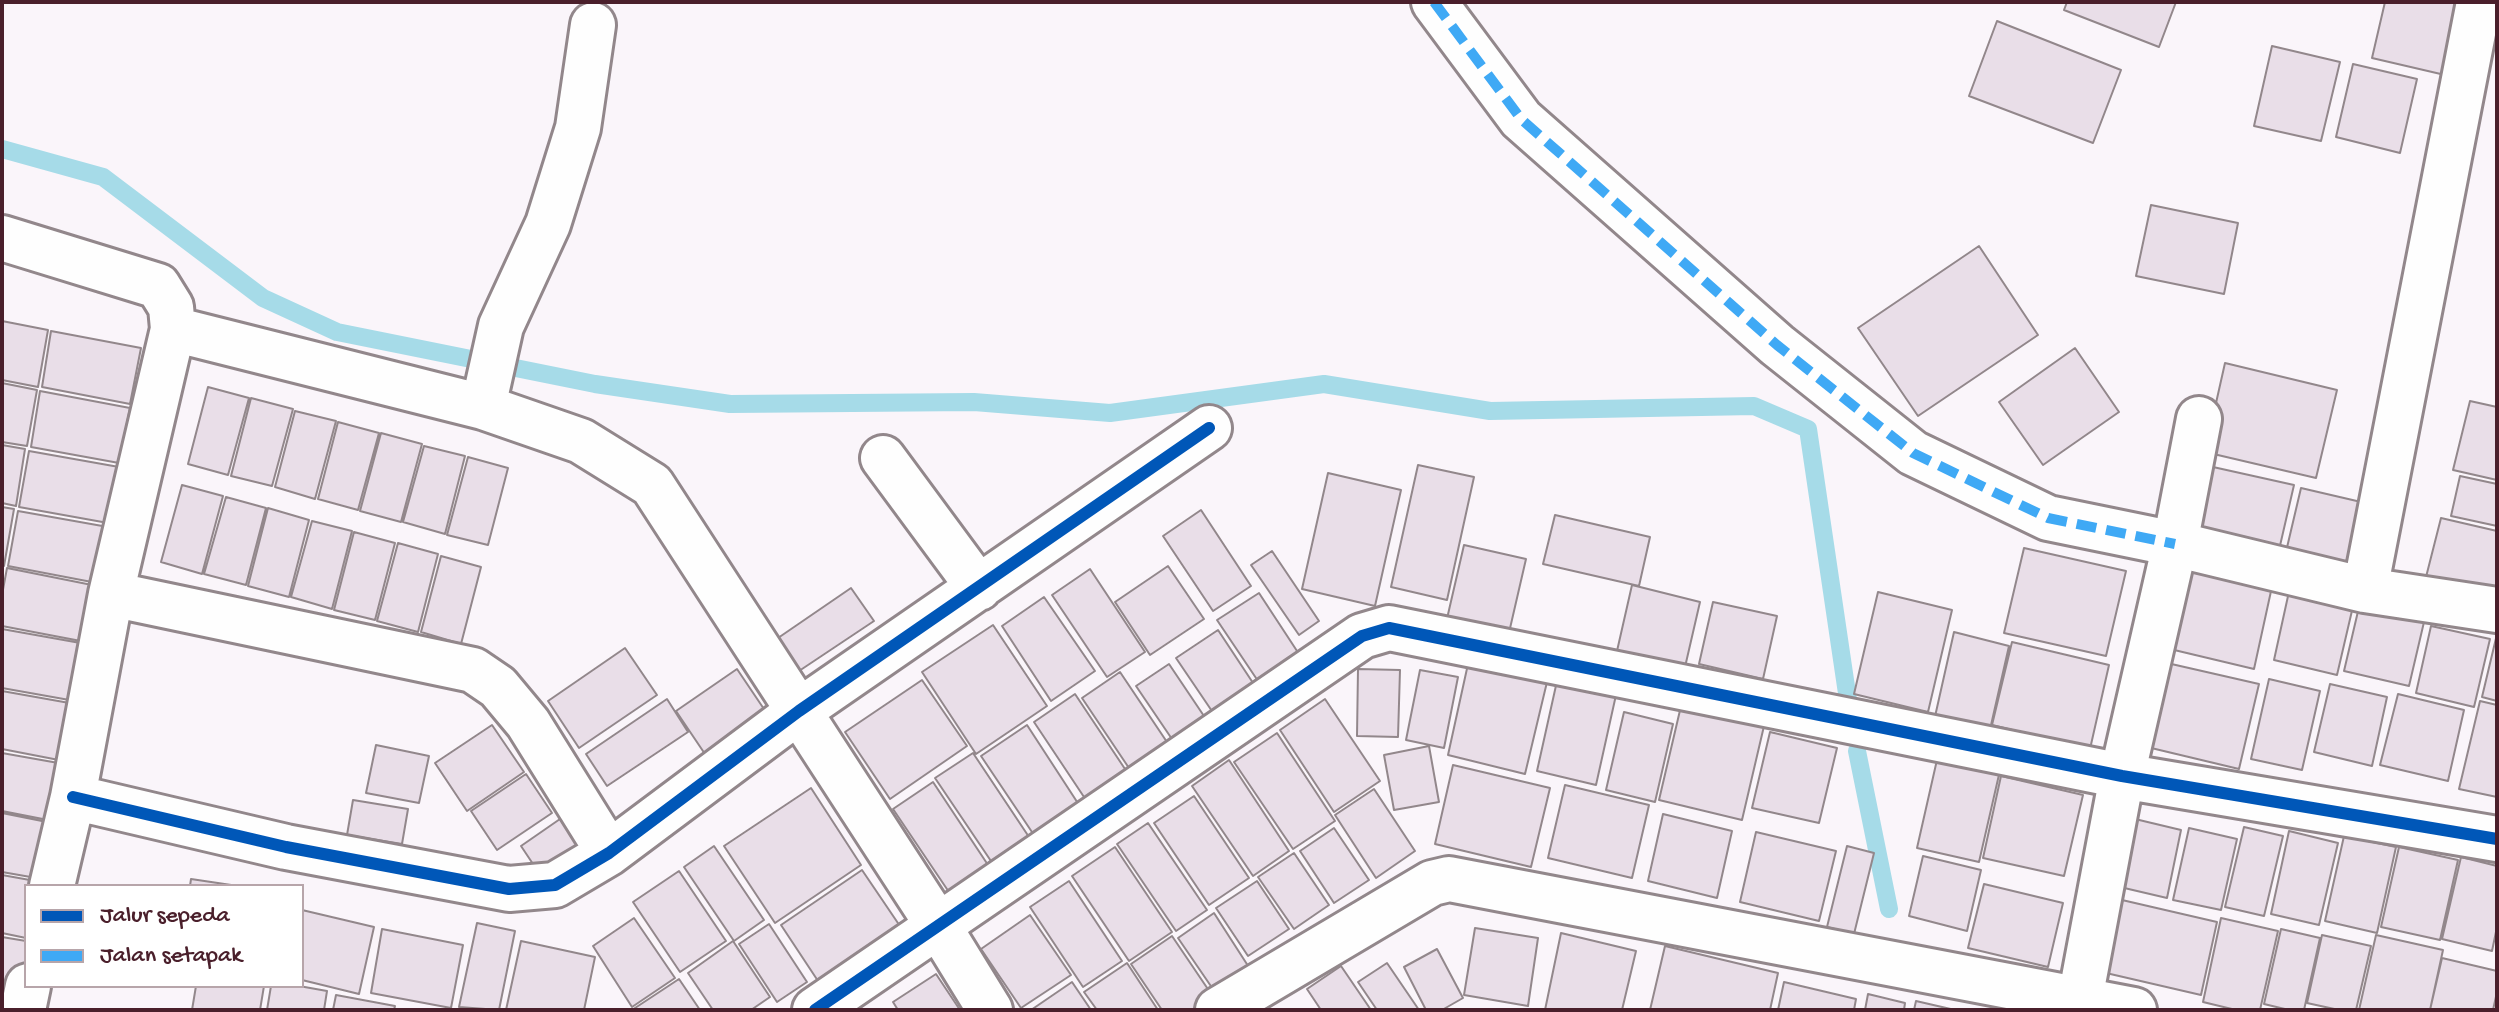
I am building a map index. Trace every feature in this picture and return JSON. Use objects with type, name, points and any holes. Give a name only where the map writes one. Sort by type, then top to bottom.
[{"type":"street","points":[[1434,2],[1521,119],[1777,345],[1913,453],[2048,518],[2175,544],[2365,590],[2497,610]]},
{"type":"street","points":[[2365,590],[2479,2]]},
{"type":"street","points":[[485,398],[498,336],[548,224],[578,128],[593,25]]},
{"type":"street","points":[[2,238],[158,286],[171,307],[173,329],[111,594],[73,797],[52,884]]},
{"type":"street","points":[[173,329],[485,398],[581,441],[652,485],[990,1010]]},
{"type":"street","points":[[2079,1004],[2122,776],[2175,544],[2199,419]]},
{"type":"street","points":[[73,797],[286,847],[509,889],[555,885],[609,853],[799,711],[1209,428]]},
{"type":"street","points":[[883,458],[979,588]]},
{"type":"street","points":[[111,594],[473,670],[498,687],[528,723],[609,853]]},
{"type":"street","points":[[815,1010],[1362,636],[1389,628],[2122,776],[2497,839]]},
{"type":"street","points":[[1218,1010],[1432,883],[1449,879],[2079,1004],[2134,1010]]},
{"type":"street","points":[[23,1010],[28,988]]},
{"type":"building","points":[[2067,2],[2176,2],[2159,47],[2064,10]]},
{"type":"building","points":[[2385,2],[2462,2],[2445,75],[2372,58]]},
{"type":"building","points":[[1997,21],[2121,70],[2093,143],[1969,96]]},
{"type":"building","points":[[2272,46],[2340,62],[2321,141],[2254,126]]},
{"type":"building","points":[[2353,64],[2417,79],[2400,153],[2336,137]]},
{"type":"building","points":[[2151,205],[2238,223],[2224,294],[2136,276]]},
{"type":"building","points":[[1979,246],[2038,335],[1918,416],[1858,328]]},
{"type":"building","points":[[2,321],[48,330],[38,387],[2,380]]},
{"type":"building","points":[[51,331],[141,348],[130,404],[42,387]]},
{"type":"building","points":[[2075,348],[2119,412],[2043,465],[1999,402]]},
{"type":"building","points":[[2225,363],[2337,390],[2316,478],[2205,452]]},
{"type":"building","points":[[2,383],[37,390],[27,446],[2,442]]},
{"type":"building","points":[[208,387],[249,398],[228,475],[188,464]]},
{"type":"building","points":[[40,391],[130,408],[119,463],[31,447]]},
{"type":"building","points":[[251,398],[293,409],[272,486],[231,476]]},
{"type":"building","points":[[2470,401],[2497,407],[2497,480],[2453,470]]},
{"type":"building","points":[[295,411],[336,421],[315,499],[275,487]]},
{"type":"building","points":[[338,422],[379,433],[358,510],[318,499]]},
{"type":"building","points":[[381,433],[422,444],[401,522],[360,511]]},
{"type":"building","points":[[2,445],[25,449],[16,506],[2,503]]},
{"type":"building","points":[[424,446],[465,456],[445,534],[403,522]]},
{"type":"building","points":[[29,451],[119,467],[108,523],[19,507]]},
{"type":"building","points":[[468,457],[508,468],[488,545],[447,535]]},
{"type":"building","points":[[1418,465],[1474,477],[1447,600],[1391,587]]},
{"type":"building","points":[[2213,467],[2294,485],[2279,550],[2198,532]]},
{"type":"building","points":[[1328,473],[1401,490],[1375,606],[1302,589]]},
{"type":"building","points":[[2460,476],[2497,484],[2497,526],[2451,516]]},
{"type":"building","points":[[182,485],[223,496],[202,574],[161,562]]},
{"type":"building","points":[[2301,488],[2374,505],[2358,573],[2285,556]]},
{"type":"building","points":[[226,497],[266,508],[246,585],[204,574]]},
{"type":"building","points":[[2,507],[14,509],[4,566],[2,566]]},
{"type":"building","points":[[268,508],[309,520],[289,597],[248,586]]},
{"type":"building","points":[[1201,510],[1251,586],[1213,611],[1163,536]]},
{"type":"building","points":[[18,511],[108,527],[97,583],[8,566]]},
{"type":"building","points":[[1555,515],[1650,537],[1639,586],[1543,564]]},
{"type":"building","points":[[2441,518],[2497,531],[2497,599],[2425,581]]},
{"type":"building","points":[[312,521],[352,531],[332,609],[291,597]]},
{"type":"building","points":[[354,532],[395,543],[375,620],[334,610]]},
{"type":"building","points":[[398,543],[438,554],[418,632],[377,621]]},
{"type":"building","points":[[1464,545],[1526,559],[1508,637],[1446,623]]},
{"type":"building","points":[[2024,548],[2126,571],[2106,656],[2004,633]]},
{"type":"building","points":[[1272,551],[1319,621],[1299,635],[1251,565]]},
{"type":"building","points":[[441,556],[481,567],[461,644],[421,632]]},
{"type":"building","points":[[2189,563],[2273,582],[2254,669],[2170,649]]},
{"type":"building","points":[[1168,566],[1204,619],[1150,655],[1115,602]]},
{"type":"building","points":[[7,568],[97,586],[86,642],[2,626],[2,595]]},
{"type":"building","points":[[1090,569],[1145,652],[1107,677],[1052,595]]},
{"type":"building","points":[[1632,585],[1700,602],[1685,667],[1617,651]]},
{"type":"building","points":[[2290,587],[2354,602],[2337,675],[2274,660]]},
{"type":"building","points":[[851,588],[874,621],[799,671],[778,638]]},
{"type":"building","points":[[1878,592],[1952,610],[1928,712],[1854,694]]},
{"type":"building","points":[[1259,593],[1299,654],[1258,681],[1217,620]]},
{"type":"building","points":[[1044,597],[1095,671],[1051,701],[1002,626]]},
{"type":"building","points":[[1713,602],[1777,616],[1763,679],[1699,664]]},
{"type":"building","points":[[2359,607],[2424,622],[2409,686],[2344,671]]},
{"type":"building","points":[[993,625],[1047,706],[976,754],[922,672]]},
{"type":"building","points":[[2431,626],[2490,639],[2474,707],[2416,693]]},
{"type":"building","points":[[2,629],[86,644],[75,701],[2,688]]},
{"type":"building","points":[[1218,630],[1259,692],[1218,720],[1176,658]]},
{"type":"building","points":[[1954,632],[2009,646],[1989,734],[1934,721]]},
{"type":"building","points":[[2497,634],[2497,701],[2482,697]]},
{"type":"building","points":[[2012,642],[2109,665],[2090,749],[1992,725]]},
{"type":"building","points":[[625,648],[657,695],[579,748],[548,701]]},
{"type":"building","points":[[2167,663],[2259,684],[2239,769],[2147,747]]},
{"type":"building","points":[[1169,664],[1208,722],[1176,745],[1136,686]]},
{"type":"building","points":[[1468,664],[1547,682],[1525,774],[1448,755]]},
{"type":"building","points":[[737,669],[768,715],[707,757],[676,711]]},
{"type":"building","points":[[1358,669],[1400,670],[1398,737],[1357,736]]},
{"type":"building","points":[[1420,670],[1458,677],[1444,748],[1406,740]]},
{"type":"building","points":[[1120,672],[1175,754],[1137,780],[1082,698]]},
{"type":"building","points":[[2269,679],[2320,691],[2302,770],[2251,759]]},
{"type":"building","points":[[922,680],[967,746],[890,799],[845,732]]},
{"type":"building","points":[[1557,681],[1616,695],[1596,785],[1537,771]]},
{"type":"building","points":[[2330,684],[2387,697],[2372,766],[2314,752]]},
{"type":"building","points":[[2,691],[75,704],[64,761],[2,749]]},
{"type":"building","points":[[1075,694],[1135,784],[1094,812],[1034,722]]},
{"type":"building","points":[[2398,694],[2464,710],[2448,781],[2380,765]]},
{"type":"building","points":[[667,699],[688,732],[607,786],[586,754]]},
{"type":"building","points":[[1325,699],[1380,781],[1334,812],[1280,730]]},
{"type":"building","points":[[2480,701],[2497,705],[2497,797],[2459,789]]},
{"type":"building","points":[[1681,706],[1764,726],[1742,820],[1659,800]]},
{"type":"building","points":[[1624,712],[1673,724],[1655,802],[1606,790]]},
{"type":"building","points":[[492,725],[524,772],[467,811],[435,763]]},
{"type":"building","points":[[1027,725],[1083,811],[1038,841],[981,756]]},
{"type":"building","points":[[1770,732],[1837,748],[1819,823],[1752,808]]},
{"type":"building","points":[[1277,733],[1335,821],[1293,849],[1234,762]]},
{"type":"building","points":[[376,745],[429,756],[419,803],[366,793]]},
{"type":"building","points":[[1429,746],[1439,802],[1394,810],[1384,755]]},
{"type":"building","points":[[1939,751],[2001,766],[1979,862],[1917,848]]},
{"type":"building","points":[[2,753],[64,764],[53,821],[2,811]]},
{"type":"building","points":[[973,753],[1033,843],[995,867],[935,778]]},
{"type":"building","points":[[1229,760],[1289,851],[1253,876],[1192,786]]},
{"type":"building","points":[[1453,765],[1550,788],[1531,867],[1435,844]]},
{"type":"building","points":[[526,774],[552,813],[497,850],[471,811]]},
{"type":"building","points":[[2001,776],[2083,795],[2064,876],[1983,858]]},
{"type":"building","points":[[933,782],[994,874],[955,901],[893,809]]},
{"type":"building","points":[[1565,785],[1649,805],[1632,878],[1548,858]]},
{"type":"building","points":[[811,788],[861,865],[775,923],[724,846]]},
{"type":"building","points":[[1374,789],[1415,851],[1376,878],[1335,815]]},
{"type":"building","points":[[1194,796],[1249,878],[1209,905],[1154,823]]},
{"type":"building","points":[[353,800],[408,809],[402,844],[347,835]]},
{"type":"building","points":[[2,813],[52,823],[42,879],[2,872]]},
{"type":"building","points":[[1663,814],[1732,831],[1717,898],[1648,881]]},
{"type":"building","points":[[560,819],[582,852],[543,879],[521,846]]},
{"type":"building","points":[[2135,819],[2181,830],[2167,898],[2120,887]]},
{"type":"building","points":[[1148,823],[1207,910],[1176,931],[1117,844]]},
{"type":"building","points":[[2244,827],[2283,836],[2264,916],[2225,907]]},
{"type":"building","points":[[1334,828],[1369,880],[1334,903],[1300,851]]},
{"type":"building","points":[[2189,828],[2237,839],[2221,910],[2173,900]]},
{"type":"building","points":[[2289,831],[2338,843],[2319,925],[2271,914]]},
{"type":"building","points":[[1756,832],[1836,851],[1819,921],[1740,902]]},
{"type":"building","points":[[2344,836],[2396,847],[2377,933],[2325,921]]},
{"type":"building","points":[[714,846],[764,920],[734,941],[684,867]]},
{"type":"building","points":[[1847,846],[1874,853],[1854,934],[1827,927]]},
{"type":"building","points":[[1115,847],[1172,932],[1129,961],[1072,876]]},
{"type":"building","points":[[2399,847],[2458,860],[2440,940],[2381,927]]},
{"type":"building","points":[[1294,853],[1329,905],[1294,929],[1258,877]]},
{"type":"building","points":[[1923,856],[1981,870],[1967,931],[1909,916]]},
{"type":"building","points":[[2461,857],[2497,866],[2497,927],[2492,951],[2442,939]]},
{"type":"building","points":[[862,870],[904,932],[822,987],[781,925]]},
{"type":"building","points":[[679,871],[726,941],[680,972],[633,902]]},
{"type":"building","points":[[2,875],[41,882],[24,884],[24,938],[2,933]]},
{"type":"building","points":[[191,879],[225,884],[190,884]]},
{"type":"building","points":[[1069,881],[1122,961],[1083,987],[1030,907]]},
{"type":"building","points":[[1257,881],[1289,929],[1248,956],[1216,908]]},
{"type":"building","points":[[1984,884],[2063,903],[2048,967],[1968,948]]},
{"type":"building","points":[[2122,900],[2217,922],[2201,995],[2106,973]]},
{"type":"building","points":[[304,910],[374,927],[359,994],[304,980]]},
{"type":"building","points":[[1214,913],[1252,972],[1217,995],[1178,938]]},
{"type":"building","points":[[1030,915],[1071,975],[1021,1008],[981,949]]},
{"type":"building","points":[[634,918],[675,978],[632,1007],[593,946]]},
{"type":"building","points":[[2221,918],[2278,931],[2260,1010],[2236,1010],[2203,1002]]},
{"type":"building","points":[[477,923],[515,931],[499,1010],[459,1007]]},
{"type":"building","points":[[769,924],[807,982],[777,1002],[739,944]]},
{"type":"building","points":[[1475,928],[1538,938],[1528,1006],[1464,995]]},
{"type":"building","points":[[382,929],[463,945],[451,1008],[371,993]]},
{"type":"building","points":[[2281,929],[2320,938],[2304,1010],[2264,1004]]},
{"type":"building","points":[[1561,933],[1636,951],[1622,1010],[1545,1010]]},
{"type":"building","points":[[2322,935],[2371,946],[2356,1010],[2339,1010],[2307,1003]]},
{"type":"building","points":[[2376,935],[2443,950],[2430,1010],[2359,1010]]},
{"type":"building","points":[[1172,936],[1218,1004],[1209,1010],[1162,1010],[1131,964]]},
{"type":"building","points":[[2,937],[24,941],[24,972],[19,999],[2,995]]},
{"type":"building","points":[[521,941],[595,957],[584,1010],[506,1010]]},
{"type":"building","points":[[733,941],[770,997],[751,1010],[713,1010],[688,973]]},
{"type":"building","points":[[1665,946],[1778,973],[1770,1010],[1650,1010]]},
{"type":"building","points":[[1437,949],[1463,998],[1442,1010],[1426,1010],[1404,967]]},
{"type":"building","points":[[2442,958],[2497,971],[2493,1010],[2430,1010]]},
{"type":"building","points":[[1127,963],[1158,1010],[1097,1010],[1084,992]]},
{"type":"building","points":[[1387,963],[1419,1010],[1377,1010],[1358,982]]},
{"type":"building","points":[[1341,966],[1371,1010],[1321,1010],[1307,989]]},
{"type":"building","points":[[936,974],[960,1010],[898,1010],[893,1002]]},
{"type":"building","points":[[679,979],[700,1010],[632,1010]]},
{"type":"building","points":[[1072,982],[1091,1010],[1031,1010]]},
{"type":"building","points":[[1784,982],[1856,999],[1854,1010],[1778,1010]]},
{"type":"building","points":[[304,987],[327,991],[324,1010],[267,1010],[271,988]]},
{"type":"building","points":[[196,988],[264,988],[260,1010],[192,1010]]},
{"type":"building","points":[[1868,994],[1905,1003],[1904,1010],[1865,1010]]},
{"type":"building","points":[[336,995],[395,1006],[394,1010],[333,1010]]},
{"type":"building","points":[[1916,1001],[1955,1010],[1914,1010]]},
{"type":"waterway","points":[[2,149],[103,177],[263,298],[337,332],[595,384],[730,404],[974,402],[1110,413],[1324,384],[1490,411],[1754,406],[1808,429],[1849,707]]},
{"type":"waterway","points":[[1857,751],[1889,909]]},
{"type":"marked path","points":[[1434,2],[1521,119],[1777,345],[1913,453],[2048,518],[2175,544]]},
{"type":"cycle path","points":[[73,797],[286,847],[509,889],[555,885],[609,853],[799,711],[1209,428]]},
{"type":"cycle path","points":[[815,1010],[1362,636],[1389,628],[2122,776],[2497,839]]}]
